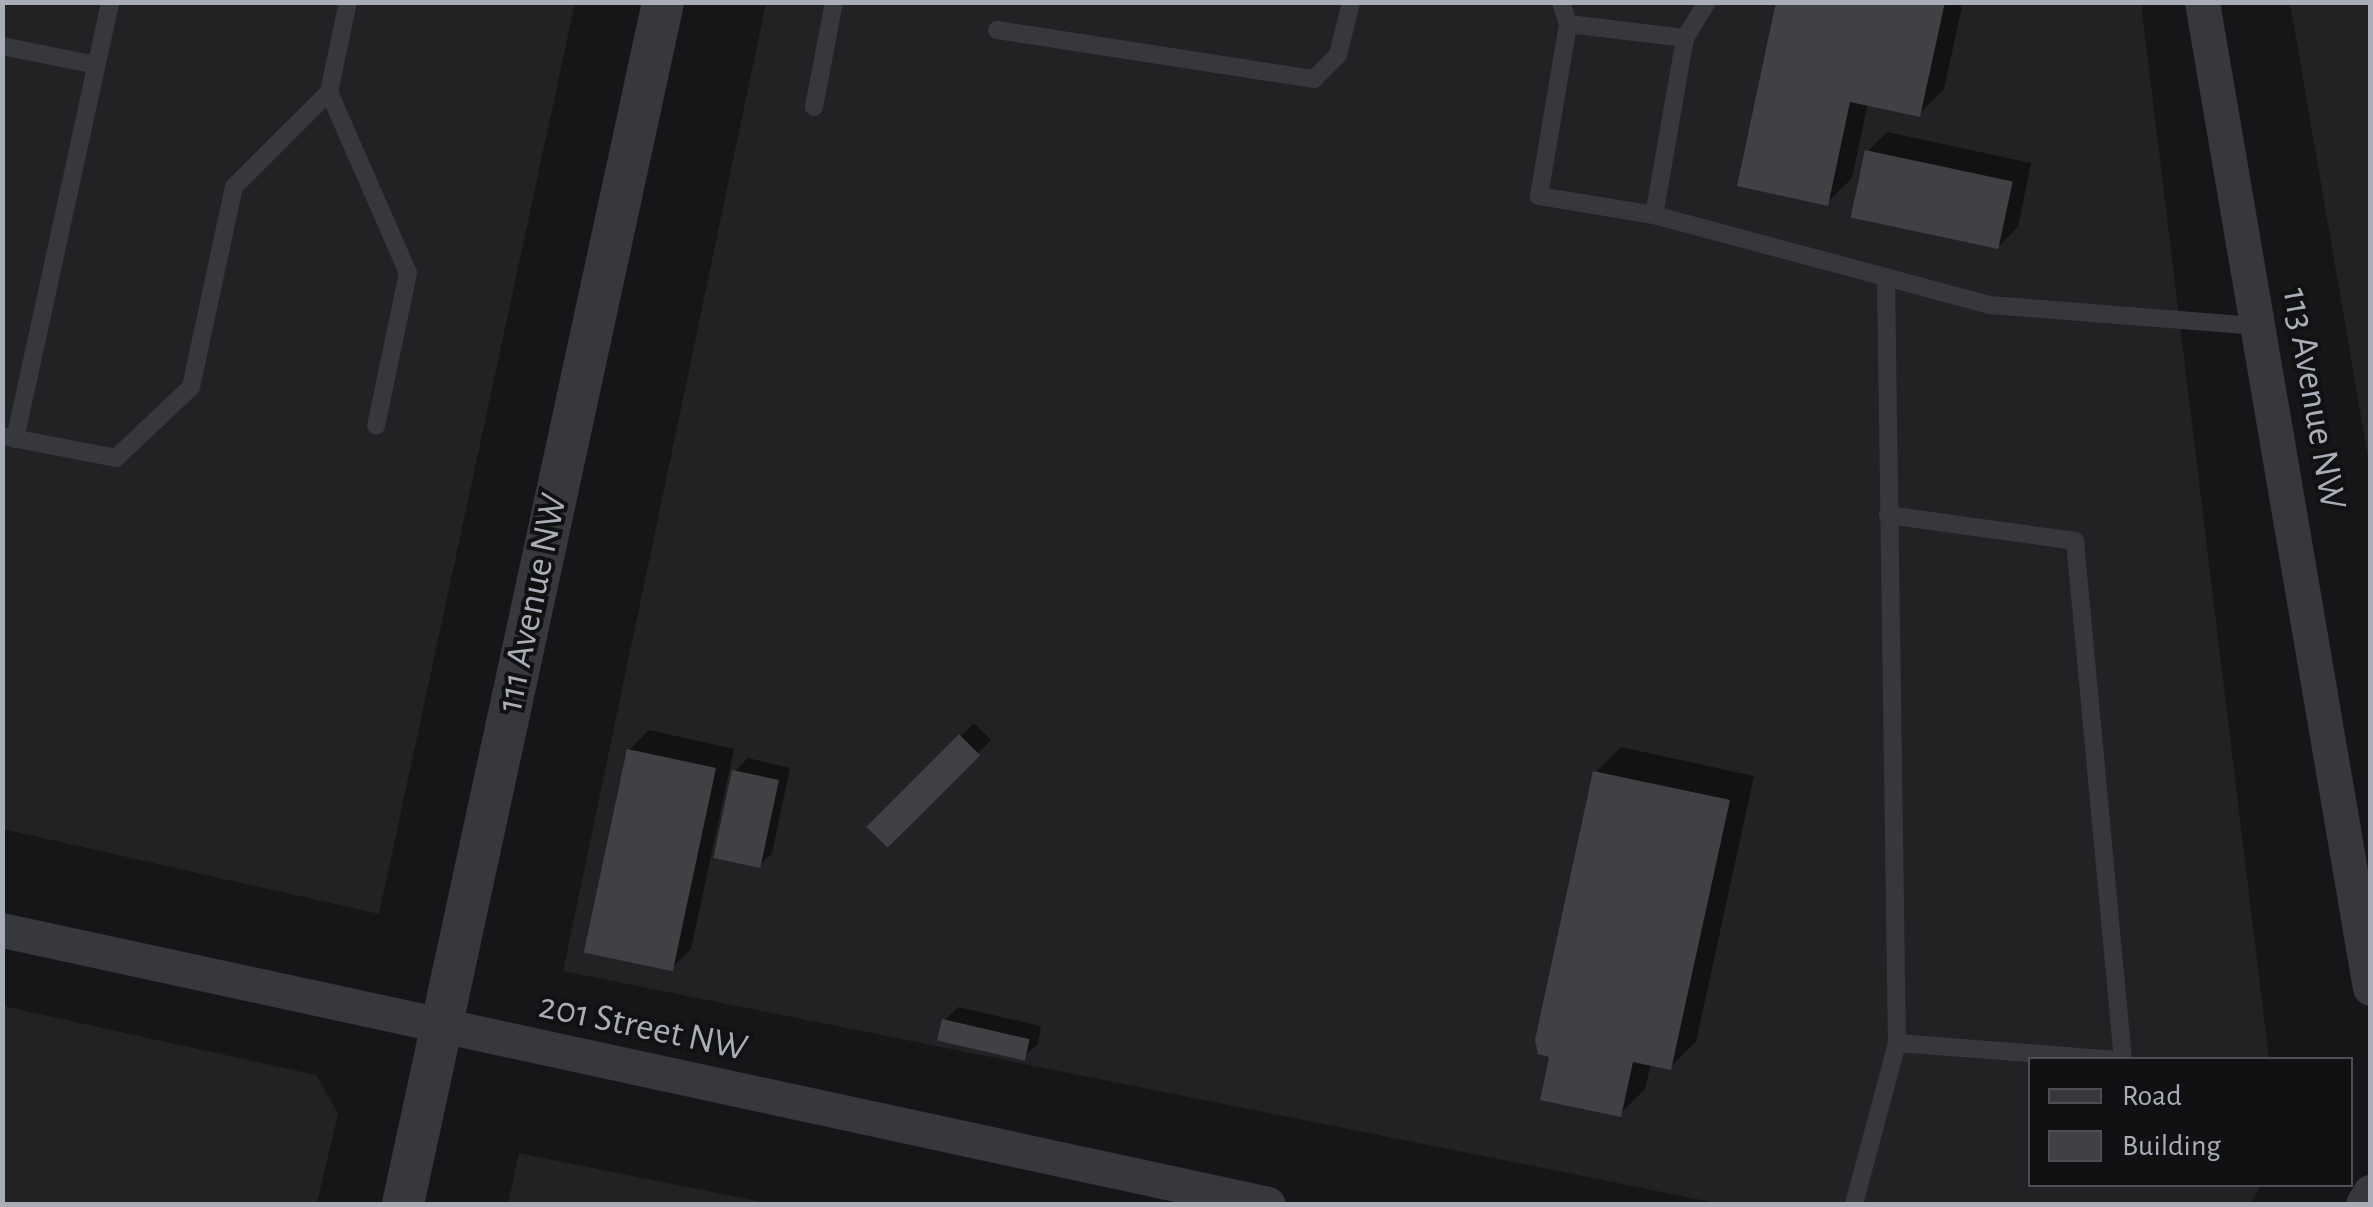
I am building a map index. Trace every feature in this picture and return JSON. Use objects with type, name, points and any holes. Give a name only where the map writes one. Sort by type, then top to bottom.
[{"type":"street","name":"111 Avenue NW","points":[[403,1204],[663,2]]},
{"type":"street","name":"113 Avenue NW","points":[[2202,2],[2258,326],[2359,856],[2370,988]]},
{"type":"street","name":"201 Street NW","points":[[2,930],[440,1028],[1268,1204]]},
{"type":"street","points":[[2363,1204],[2370,1192]]},
{"type":"lane","points":[[110,2],[9,437],[116,458],[190,386],[234,187],[329,92],[348,2]]},
{"type":"lane","points":[[814,107],[834,2]]},
{"type":"lane","points":[[997,30],[1314,79],[1338,55],[1351,2]]},
{"type":"lane","points":[[1561,2],[1568,24],[1539,196],[1654,216],[1990,304],[2258,326]]},
{"type":"lane","points":[[1654,216],[1686,38],[1707,2]]},
{"type":"lane","points":[[1568,24],[1686,38]]},
{"type":"lane","points":[[2,46],[96,64]]},
{"type":"lane","points":[[329,92],[408,273],[376,426]]},
{"type":"lane","points":[[1854,1204],[1897,1042],[1886,278]]},
{"type":"lane","points":[[1888,515],[2075,540],[2121,1057]]},
{"type":"lane","points":[[1897,1042],[2084,1057]]},
{"type":"shaded area","points":[[3,3],[575,3],[379,914],[3,829]]},
{"type":"shaded area","points":[[766,3],[2141,3],[2269,1057],[2028,1057],[2028,1187],[2261,1187],[2249,1204],[1721,1204],[563,971]]},
{"type":"shaded area","points":[[2290,3],[2370,3],[2370,469]]},
{"type":"shaded area","points":[[3,1006],[316,1075],[338,1113],[317,1204],[3,1204]]},
{"type":"shaded area","points":[[519,1153],[771,1204],[508,1204]]},
{"type":"building","points":[[1776,2],[1945,2],[1920,117],[1850,102],[1828,206],[1737,186]]},
{"type":"building","points":[[1865,150],[2013,181],[1998,249],[1851,217]]},
{"type":"building","points":[[959,734],[980,755],[888,848],[866,827]]},
{"type":"building","points":[[627,749],[716,768],[673,971],[584,952]]},
{"type":"building","points":[[732,770],[779,780],[760,868],[713,858]]},
{"type":"building","points":[[1593,771],[1730,800],[1671,1070],[1633,1062],[1621,1117],[1540,1100],[1549,1057],[1538,1054],[1535,1040]]},
{"type":"building","points":[[942,1019],[1030,1039],[1025,1061],[937,1040]]}]
